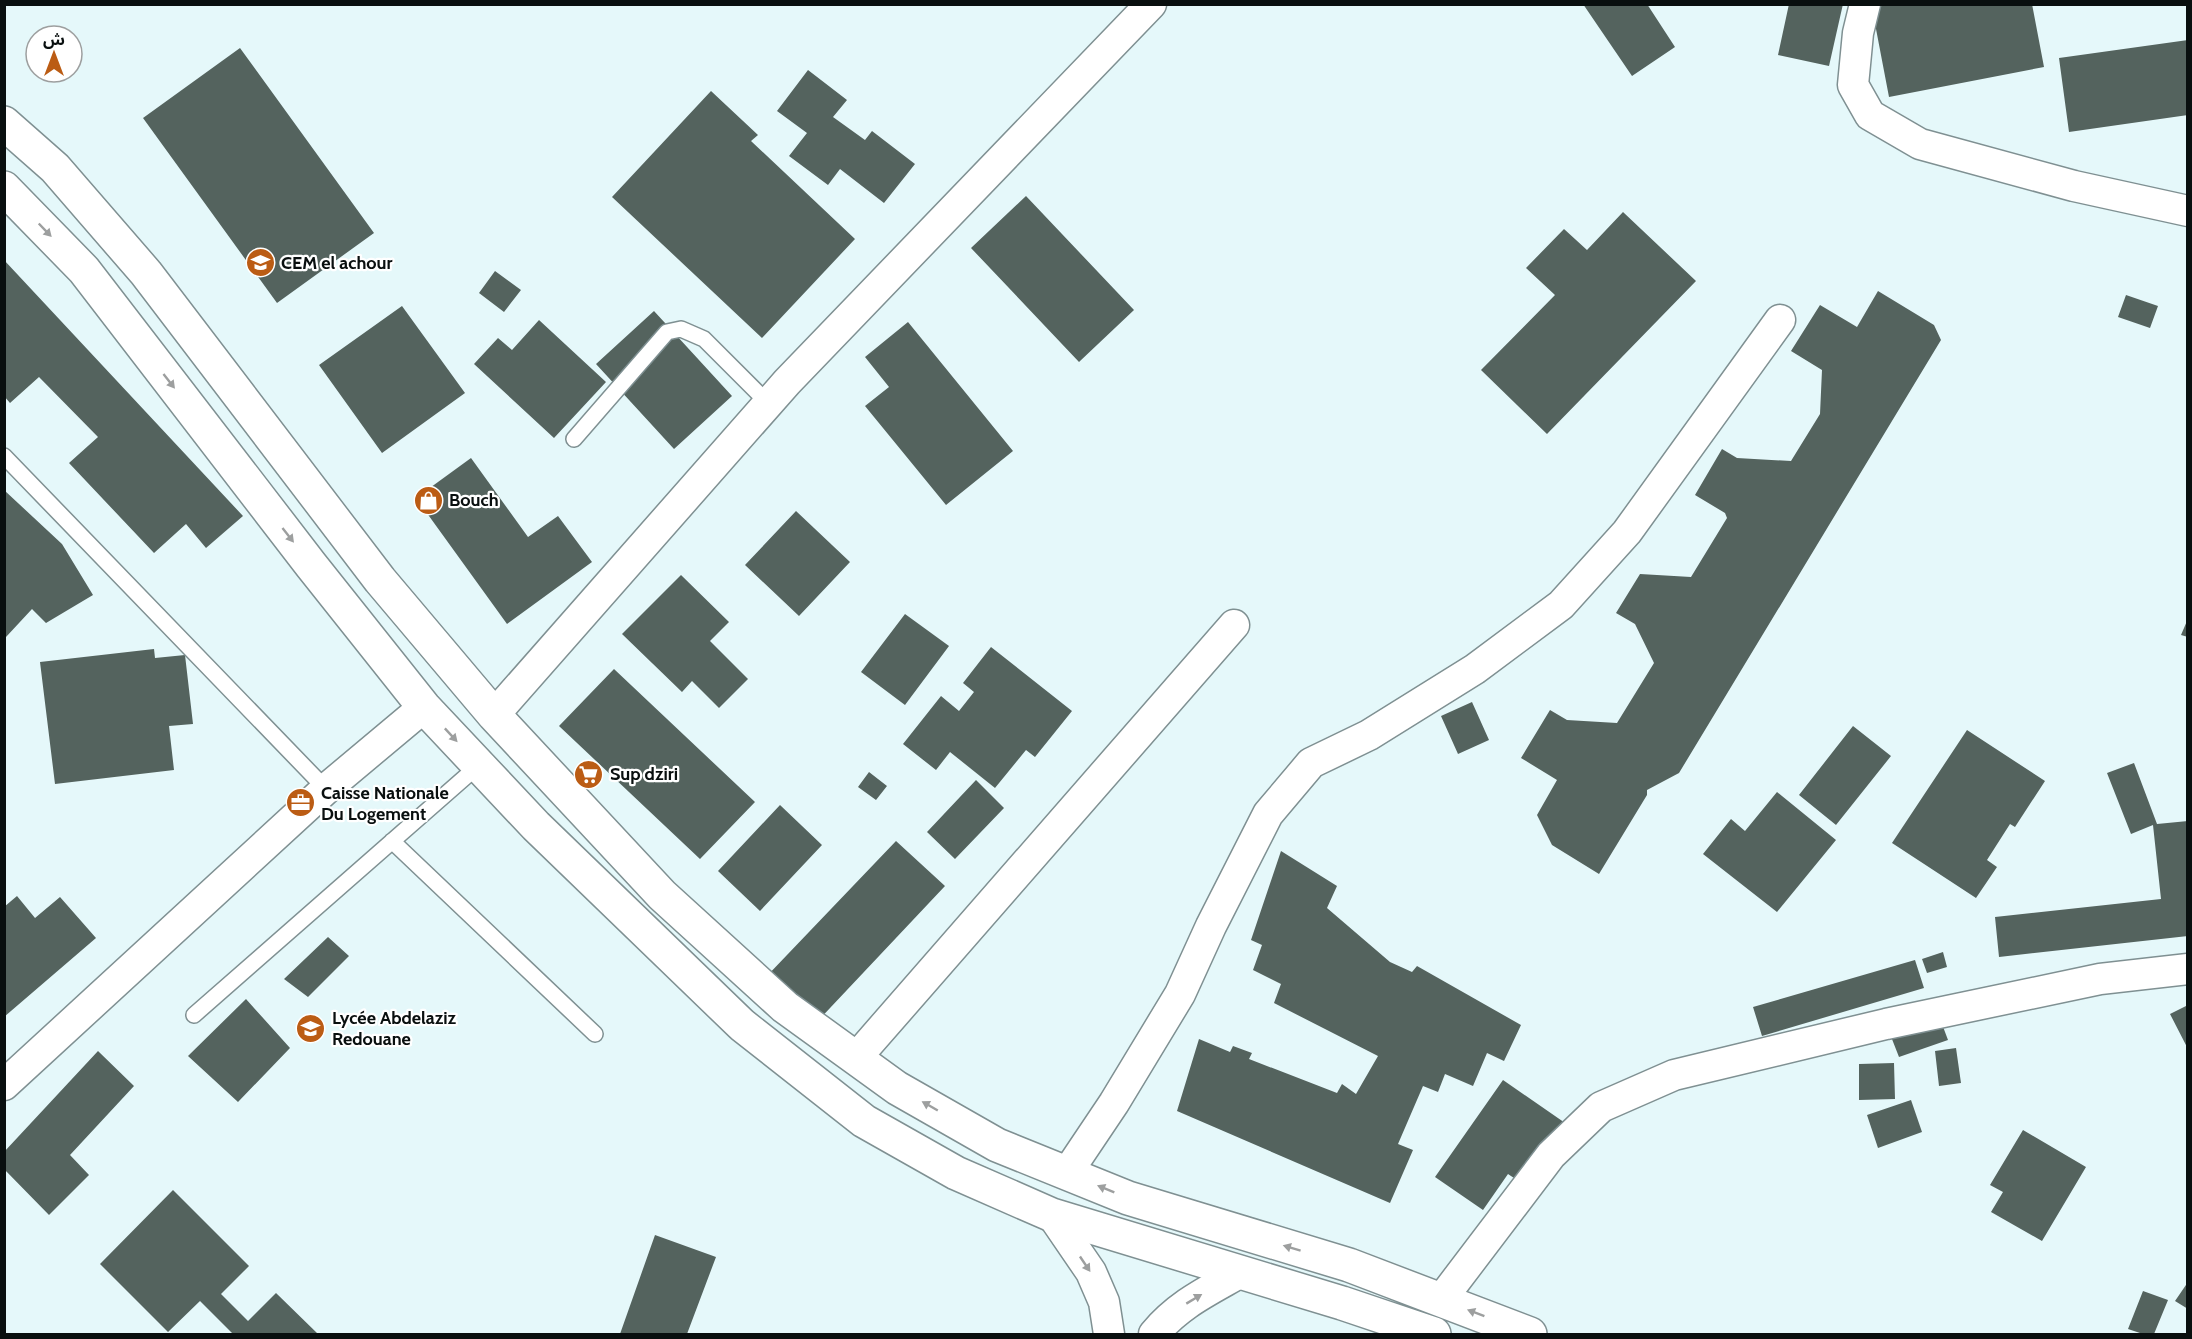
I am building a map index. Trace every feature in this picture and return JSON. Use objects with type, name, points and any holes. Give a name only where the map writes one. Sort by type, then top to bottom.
[{"type":"main road","points":[[4,123],[55,168],[146,273],[380,580],[494,715],[662,895],[785,1007],[897,1088],[997,1144],[1128,1198],[1349,1265],[1530,1335]]},
{"type":"main road","points":[[4,188],[84,270],[304,556],[424,707],[536,825],[742,1025],[864,1121],[956,1173],[1052,1215],[1342,1303],[1434,1335]]},
{"type":"street","points":[[494,715],[768,403],[1151,4]]},
{"type":"street","points":[[1865,4],[1858,33],[1852,85],[1870,115],[1920,144],[2074,186],[2187,211]]},
{"type":"street","points":[[1068,1173],[1180,994],[1211,926],[1268,814],[1311,763],[1369,735],[1475,669],[1561,606],[1626,532],[1780,320]]},
{"type":"street","points":[[856,1058],[1234,625]]},
{"type":"street","points":[[4,1085],[326,789],[424,707]]},
{"type":"street","points":[[1441,1300],[1551,1155],[1601,1107],[1674,1075],[1886,1024],[2100,979],[2187,969]]},
{"type":"street","points":[[1052,1215],[1091,1272],[1104,1302],[1109,1335]]},
{"type":"street","points":[[1154,1335],[1165,1321],[1188,1301],[1241,1272]]},
{"type":"lane","points":[[574,439],[667,332],[681,329],[704,339],[768,403]]},
{"type":"lane","points":[[4,456],[326,789]]},
{"type":"lane","points":[[194,1015],[479,765]]},
{"type":"lane","points":[[392,841],[595,1034]]},
{"type":"building","points":[[1583,4],[1647,4],[1675,47],[1632,76]]},
{"type":"building","points":[[1789,4],[1843,4],[1829,66],[1778,55]]},
{"type":"building","points":[[1891,4],[2032,4],[2044,67],[1889,97],[1872,8]]},
{"type":"building","points":[[2188,40],[2188,115],[2069,132],[2059,58]]},
{"type":"building","points":[[240,48],[374,233],[277,303],[143,118]]},
{"type":"building","points":[[808,70],[847,100],[833,117],[865,140],[872,131],[915,164],[884,203],[840,169],[828,185],[789,156],[807,133],[777,111]]},
{"type":"building","points":[[711,91],[758,135],[751,141],[855,239],[762,338],[612,197]]},
{"type":"building","points":[[1026,196],[1134,310],[1079,362],[971,248]]},
{"type":"building","points":[[1623,212],[1696,281],[1547,434],[1481,370],[1555,295],[1526,268],[1564,229],[1587,250]]},
{"type":"building","points":[[4,260],[243,516],[206,548],[186,524],[154,553],[69,463],[98,437],[39,377],[10,403],[4,396]]},
{"type":"building","points":[[495,271],[521,290],[504,312],[479,293]]},
{"type":"building","points":[[1878,291],[1934,325],[1941,340],[1679,773],[1647,790],[1647,795],[1599,874],[1552,845],[1537,815],[1557,780],[1521,758],[1550,710],[1567,720],[1617,723],[1654,663],[1635,624],[1616,613],[1640,574],[1691,577],[1727,518],[1725,513],[1695,495],[1722,449],[1737,458],[1791,461],[1820,414],[1822,370],[1791,351],[1820,305],[1857,327]]},
{"type":"building","points":[[2126,295],[2158,306],[2150,328],[2118,317]]},
{"type":"building","points":[[402,306],[465,393],[382,453],[319,365]]},
{"type":"building","points":[[654,311],[732,396],[674,449],[596,364]]},
{"type":"building","points":[[539,320],[606,382],[554,438],[474,364],[498,338],[512,350]]},
{"type":"building","points":[[908,322],[1013,451],[946,505],[865,406],[889,387],[865,357]]},
{"type":"building","points":[[471,458],[528,537],[558,516],[592,562],[507,624],[416,498]]},
{"type":"building","points":[[4,490],[62,544],[93,595],[46,623],[32,609],[6,637]]},
{"type":"building","points":[[796,511],[850,562],[799,616],[745,565]]},
{"type":"building","points":[[681,575],[729,622],[710,641],[748,679],[719,708],[692,681],[682,692],[622,634]]},
{"type":"building","points":[[905,614],[949,646],[905,705],[861,672]]},
{"type":"building","points":[[2188,621],[2188,637],[2181,635]]},
{"type":"building","points":[[991,647],[1072,711],[1035,757],[1026,750],[995,788],[950,752],[936,770],[903,744],[941,696],[959,711],[974,692],[963,683]]},
{"type":"building","points":[[154,649],[155,658],[185,655],[193,724],[169,726],[174,770],[55,784],[40,662]]},
{"type":"building","points":[[614,669],[755,802],[700,859],[559,726]]},
{"type":"building","points":[[1472,702],[1489,740],[1458,754],[1441,716]]},
{"type":"building","points":[[1853,726],[1891,756],[1836,825],[1799,795]]},
{"type":"building","points":[[1967,730],[2045,781],[2015,827],[2010,824],[1987,860],[1997,867],[1976,898],[1892,843]]},
{"type":"building","points":[[2134,763],[2157,824],[2188,821],[2188,936],[1999,957],[1995,917],[2161,899],[2153,825],[2131,834],[2107,773]]},
{"type":"building","points":[[869,772],[887,786],[876,800],[858,787]]},
{"type":"building","points":[[976,780],[1004,808],[955,859],[927,832]]},
{"type":"building","points":[[1777,792],[1836,840],[1777,912],[1703,854],[1731,819],[1745,831]]},
{"type":"building","points":[[780,805],[822,845],[760,911],[718,871]]},
{"type":"building","points":[[896,841],[945,886],[814,1025],[765,978]]},
{"type":"building","points":[[1281,851],[1337,886],[1327,908],[1390,962],[1412,972],[1417,966],[1521,1025],[1504,1061],[1487,1053],[1473,1086],[1445,1074],[1438,1092],[1423,1086],[1398,1144],[1413,1150],[1390,1203],[1177,1111],[1199,1039],[1230,1052],[1233,1046],[1252,1053],[1249,1059],[1337,1093],[1342,1084],[1356,1094],[1378,1056],[1274,1003],[1281,984],[1253,970],[1262,945],[1251,940]]},
{"type":"building","points":[[17,896],[35,918],[60,897],[96,938],[4,1017],[4,907]]},
{"type":"building","points":[[328,937],[349,956],[308,997],[284,979]]},
{"type":"building","points":[[1943,952],[1947,967],[1927,973],[1922,959]]},
{"type":"building","points":[[1915,960],[1924,988],[1762,1036],[1753,1007]]},
{"type":"building","points":[[246,999],[290,1048],[238,1102],[188,1056]]},
{"type":"building","points":[[2188,1005],[2188,1049],[2170,1014]]},
{"type":"building","points":[[1939,1016],[1948,1040],[1899,1057],[1890,1034]]},
{"type":"building","points":[[1956,1048],[1961,1083],[1939,1086],[1935,1051]]},
{"type":"building","points":[[98,1051],[134,1086],[70,1155],[89,1175],[49,1215],[4,1169],[4,1152]]},
{"type":"building","points":[[1894,1063],[1895,1099],[1859,1100],[1859,1064]]},
{"type":"building","points":[[1503,1080],[1568,1125],[1526,1186],[1508,1174],[1483,1210],[1435,1177]]},
{"type":"building","points":[[1911,1100],[1922,1132],[1878,1148],[1867,1115]]},
{"type":"building","points":[[2023,1130],[2086,1167],[2042,1241],[1991,1212],[2003,1192],[1990,1185]]},
{"type":"building","points":[[173,1190],[249,1266],[221,1294],[248,1321],[276,1293],[318,1334],[233,1334],[200,1301],[168,1332],[100,1264]]},
{"type":"building","points":[[655,1235],[716,1257],[687,1334],[620,1334]]},
{"type":"building","points":[[2188,1282],[2188,1309],[2175,1301]]},
{"type":"building","points":[[2143,1291],[2168,1300],[2154,1334],[2143,1334],[2128,1329]]},
{"type":"place","name":"CEM el achour","points":[[260,263]]},
{"type":"place","name":"Bouch","points":[[428,500]]},
{"type":"place","name":"Sup dziri","points":[[589,774]]},
{"type":"place","name":"Caisse Nationale Du Logement","points":[[300,803]]},
{"type":"place","name":"Lycée Abdelaziz Redouane","points":[[311,1028]]}]
